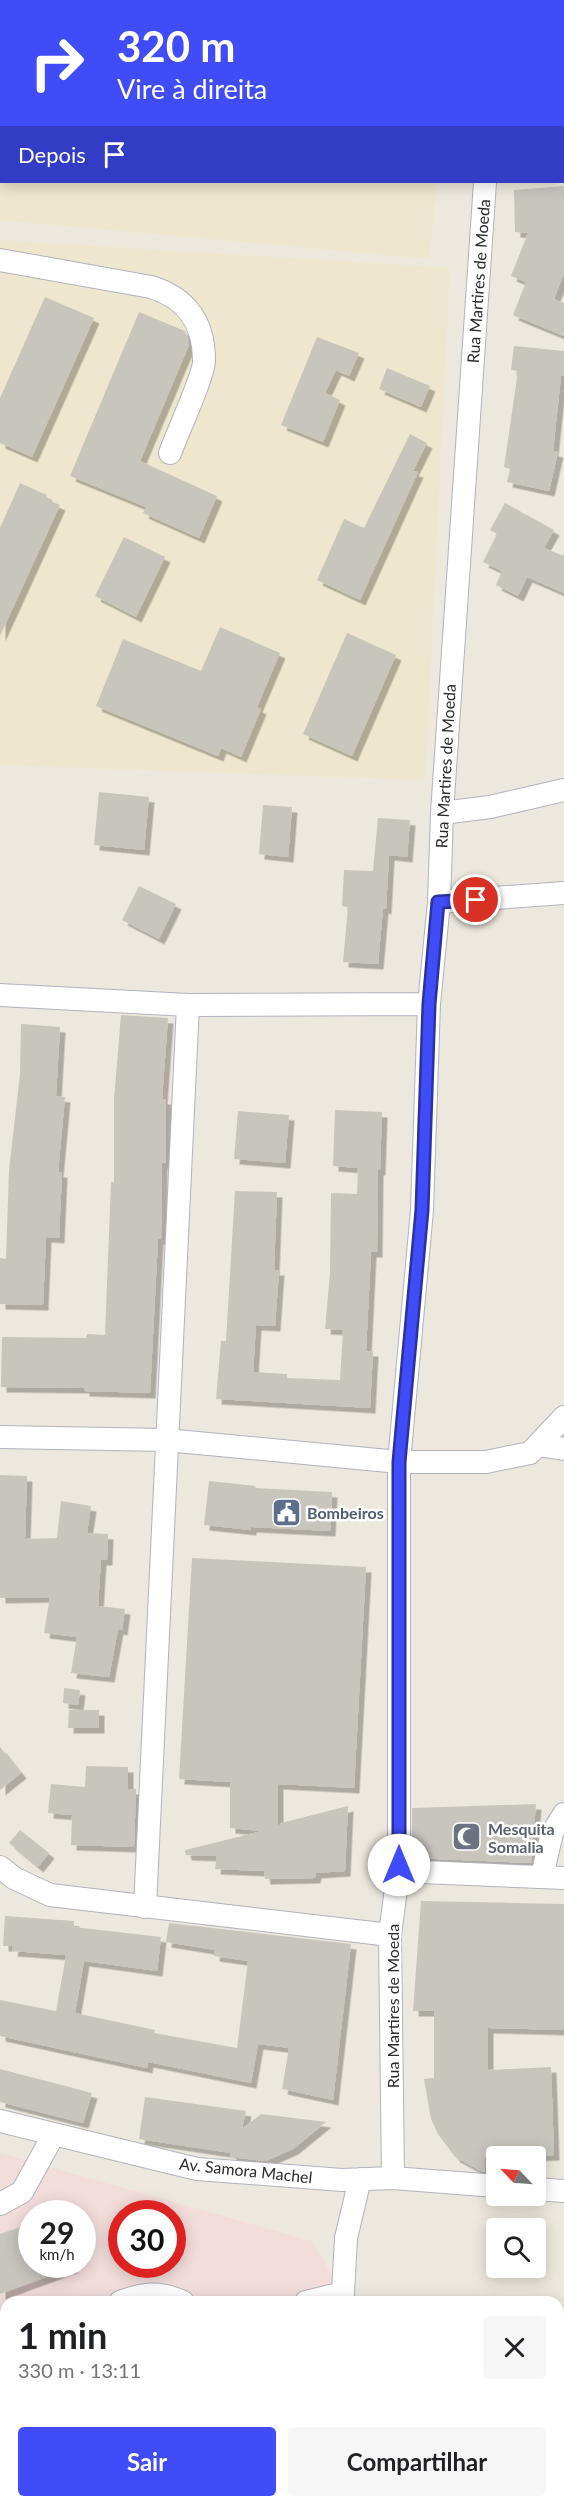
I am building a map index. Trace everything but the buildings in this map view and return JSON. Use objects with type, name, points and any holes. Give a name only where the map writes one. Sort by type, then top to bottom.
[{"type":"street","name":"Rua Martires de Moeda","points":[[393,2178],[390,1935],[398,1871],[399,1462],[422,1210],[429,1004],[438,902],[441,813],[485,183]]},
{"type":"street","points":[[0,260],[165,291],[195,316],[205,362],[170,453]]},
{"type":"street","points":[[441,813],[490,807],[564,790]]},
{"type":"street","points":[[438,902],[564,893]]},
{"type":"street","points":[[0,995],[188,1005],[429,1004]]},
{"type":"street","points":[[145,1907],[188,1005]]},
{"type":"street","points":[[0,1437],[166,1440],[399,1462],[486,1462],[530,1453],[564,1417]]},
{"type":"street","points":[[538,1445],[564,1449]]},
{"type":"street","points":[[398,1871],[553,1877],[552,1833],[564,1814]]},
{"type":"street","points":[[0,1868],[14,1878],[50,1895],[390,1935]]},
{"type":"street","name":"Av. Samora Machel","points":[[0,2121],[197,2169],[360,2179],[393,2178],[486,2185]]},
{"type":"street","points":[[0,2204],[22,2192],[54,2134]]},
{"type":"street","points":[[341,2296],[346,2238],[360,2179]]},
{"type":"street","points":[[546,2190],[564,2191]]},
{"type":"street","points":[[136,2296],[141,2294],[170,2296]]},
{"type":"shaded area","points":[[0,183],[437,183],[429,259],[0,220]]},
{"type":"shaded area","points":[[0,240],[450,268],[425,780],[0,765]]},
{"type":"shaded area","points":[[0,2153],[167,2200],[108,2200],[108,2278],[186,2278],[186,2205],[312,2241],[343,2296],[0,2296]]},
{"type":"place","name":"Bombeiros","points":[[286,1512]]},
{"type":"place","name":"Mesquita Somalia","points":[[467,1837]]},
{"type":"route","points":[[399,1865],[399,1462],[422,1210],[429,1004],[438,902],[476,900]]}]
